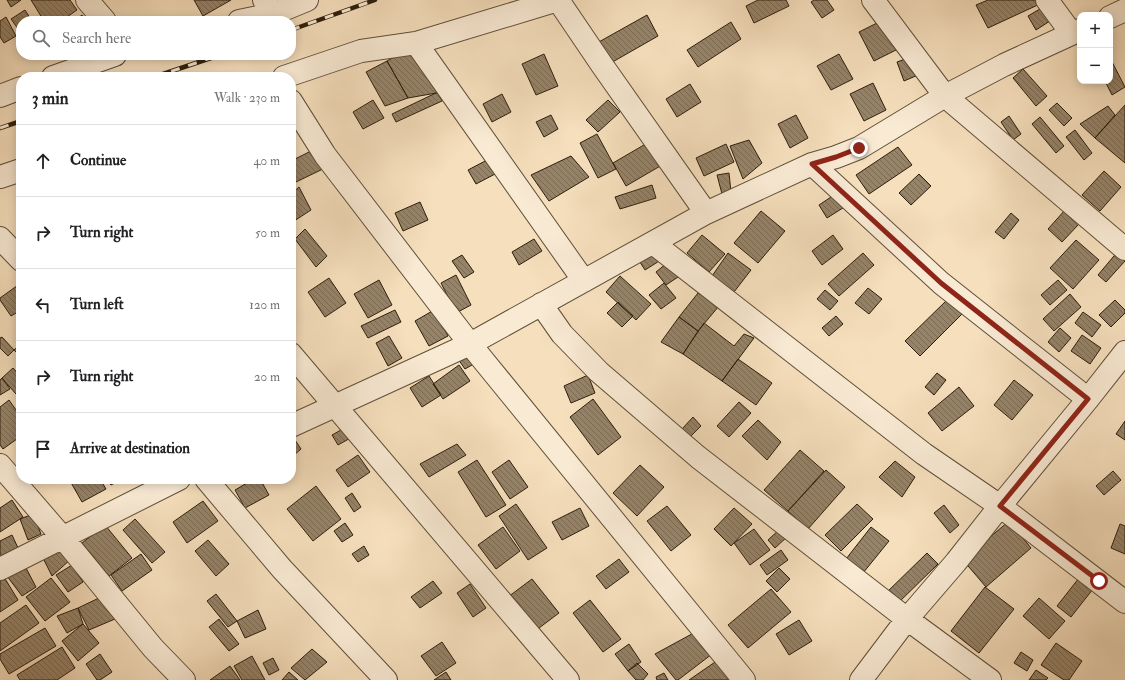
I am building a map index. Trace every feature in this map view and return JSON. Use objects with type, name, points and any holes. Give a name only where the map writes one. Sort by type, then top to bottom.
[{"type":"street","points":[[87,0],[101,16]]},
{"type":"street","points":[[250,16],[269,7],[307,0]]},
{"type":"street","points":[[296,73],[361,51],[416,43],[558,0],[706,213]]},
{"type":"street","points":[[873,0],[945,96],[1125,249]]},
{"type":"street","points":[[296,424],[470,344],[706,213],[812,164],[859,148],[945,96],[1004,65],[1076,32],[1047,0]]},
{"type":"street","points":[[1113,16],[1125,10]]},
{"type":"street","points":[[416,43],[584,280]]},
{"type":"street","points":[[67,72],[101,60]]},
{"type":"street","points":[[0,96],[16,90]]},
{"type":"street","points":[[296,109],[333,166],[470,344],[744,680]]},
{"type":"street","points":[[812,164],[941,283],[1088,399]]},
{"type":"street","points":[[0,177],[16,172]]},
{"type":"street","points":[[0,238],[16,255]]},
{"type":"street","points":[[653,243],[924,454],[1000,506],[1125,602]]},
{"type":"street","points":[[541,304],[562,334],[599,372],[698,457],[907,619],[990,680]]},
{"type":"street","points":[[861,680],[907,619],[956,562],[1125,352]]},
{"type":"street","points":[[296,360],[568,680]]},
{"type":"street","points":[[0,465],[16,484]]},
{"type":"street","points":[[16,484],[63,538],[153,648],[184,680]]},
{"type":"street","points":[[0,569],[169,484]]},
{"type":"street","points":[[210,484],[282,569],[386,680]]},
{"type":"building","points":[[7,0],[21,0],[11,7]]},
{"type":"building","points":[[31,0],[70,0],[77,10],[68,16],[41,16]]},
{"type":"building","points":[[194,0],[231,0],[203,16]]},
{"type":"building","points":[[758,0],[786,0],[789,6],[754,23],[746,6]]},
{"type":"building","points":[[814,0],[827,0],[834,10],[822,18],[811,2]]},
{"type":"building","points":[[988,0],[1041,0],[1042,3],[988,28],[976,5]]},
{"type":"building","points":[[1045,6],[1053,19],[1036,30],[1028,16]]},
{"type":"building","points":[[25,10],[29,16],[16,16],[16,26],[11,19]]},
{"type":"building","points":[[647,15],[658,36],[609,64],[597,43]]},
{"type":"building","points":[[6,17],[16,36],[4,43],[0,37],[0,21]]},
{"type":"building","points":[[883,20],[898,49],[874,61],[859,32]]},
{"type":"building","points":[[731,22],[741,39],[698,67],[687,50]]},
{"type":"building","points":[[412,47],[442,92],[408,98],[387,61]]},
{"type":"building","points":[[544,54],[558,86],[536,95],[522,64]]},
{"type":"building","points":[[839,54],[853,79],[831,90],[817,66]]},
{"type":"building","points":[[911,57],[918,75],[904,81],[897,62]]},
{"type":"building","points":[[387,61],[408,98],[385,106],[366,72]]},
{"type":"building","points":[[1113,64],[1125,87],[1112,95],[1106,84],[1113,84]]},
{"type":"building","points":[[1023,69],[1047,96],[1036,106],[1013,78]]},
{"type":"building","points":[[873,83],[886,110],[864,121],[850,94]]},
{"type":"building","points":[[690,84],[701,102],[677,117],[666,99]]},
{"type":"building","points":[[438,92],[442,101],[396,122],[392,114]]},
{"type":"building","points":[[502,94],[511,112],[492,122],[483,104]]},
{"type":"building","points":[[373,100],[384,118],[363,129],[353,112]]},
{"type":"building","points":[[608,100],[620,112],[598,132],[586,120]]},
{"type":"building","points":[[1057,103],[1072,118],[1064,126],[1049,110]]},
{"type":"building","points":[[1125,105],[1125,163],[1095,138]]},
{"type":"building","points":[[1108,106],[1115,115],[1095,138],[1080,124]]},
{"type":"building","points":[[551,115],[558,129],[544,137],[536,122]]},
{"type":"building","points":[[796,115],[808,138],[790,148],[778,124]]},
{"type":"building","points":[[1009,116],[1021,134],[1013,140],[1001,122]]},
{"type":"building","points":[[1040,117],[1064,146],[1056,153],[1032,124]]},
{"type":"building","points":[[1075,130],[1092,153],[1084,160],[1066,137]]},
{"type":"building","points":[[597,134],[616,169],[598,178],[580,143]]},
{"type":"building","points":[[749,140],[762,163],[743,179],[730,146]]},
{"type":"building","points":[[649,142],[662,165],[626,186],[613,163]]},
{"type":"building","points":[[726,144],[734,162],[704,176],[696,158]]},
{"type":"building","points":[[898,147],[912,165],[869,194],[856,175]]},
{"type":"building","points":[[315,149],[325,168],[296,182],[296,158]]},
{"type":"building","points":[[571,156],[589,177],[549,201],[531,175]]},
{"type":"building","points":[[489,159],[497,173],[476,184],[468,170]]},
{"type":"building","points":[[1104,171],[1121,187],[1100,211],[1082,195]]},
{"type":"building","points":[[729,173],[731,192],[722,194],[717,175]]},
{"type":"building","points":[[919,174],[931,186],[911,205],[899,193]]},
{"type":"building","points":[[652,185],[656,198],[620,209],[615,197]]},
{"type":"building","points":[[299,187],[311,210],[296,220],[296,190]]},
{"type":"building","points":[[837,193],[846,206],[827,218],[819,205]]},
{"type":"building","points":[[420,202],[428,220],[403,231],[395,213]]},
{"type":"building","points":[[1065,210],[1079,224],[1062,242],[1048,229]]},
{"type":"building","points":[[761,211],[785,231],[758,263],[734,243]]},
{"type":"building","points":[[1011,213],[1019,220],[1004,239],[995,232]]},
{"type":"building","points":[[305,229],[327,256],[316,267],[296,240],[296,238]]},
{"type":"building","points":[[702,235],[725,254],[709,272],[687,253]]},
{"type":"building","points":[[833,235],[843,249],[822,265],[812,251]]},
{"type":"building","points":[[534,239],[542,251],[519,265],[512,252]]},
{"type":"building","points":[[1076,240],[1099,260],[1073,289],[1050,268]]},
{"type":"building","points":[[658,247],[664,258],[645,270],[638,259]]},
{"type":"building","points":[[1119,250],[1125,255],[1125,261],[1106,282],[1098,275]]},
{"type":"building","points":[[728,253],[751,270],[734,292],[712,276]]},
{"type":"building","points":[[863,253],[874,265],[839,296],[828,284]]},
{"type":"building","points":[[462,255],[474,272],[464,278],[452,261]]},
{"type":"building","points":[[667,263],[678,277],[666,285],[656,272]]},
{"type":"building","points":[[456,275],[471,305],[456,313],[441,283]]},
{"type":"building","points":[[620,276],[651,304],[636,320],[606,292]]},
{"type":"building","points":[[329,278],[346,303],[325,317],[308,292]]},
{"type":"building","points":[[379,280],[392,305],[368,318],[354,294]]},
{"type":"building","points":[[1058,280],[1067,290],[1050,305],[1041,295]]},
{"type":"building","points":[[664,283],[676,298],[661,309],[649,295]]},
{"type":"building","points":[[16,287],[16,313],[11,316],[0,298]]},
{"type":"building","points":[[868,288],[882,299],[869,314],[855,303]]},
{"type":"building","points":[[825,290],[838,301],[830,310],[817,299]]},
{"type":"building","points":[[698,293],[719,306],[698,331],[679,317]]},
{"type":"building","points":[[1070,294],[1081,307],[1054,331],[1043,319]]},
{"type":"building","points":[[947,300],[962,314],[920,356],[905,341]]},
{"type":"building","points":[[1115,300],[1125,310],[1125,313],[1111,327],[1099,315]]},
{"type":"building","points":[[618,302],[633,316],[622,327],[607,313]]},
{"type":"building","points":[[395,310],[401,322],[368,338],[361,326]]},
{"type":"building","points":[[434,310],[448,336],[429,346],[415,321]]},
{"type":"building","points":[[1083,312],[1101,325],[1092,337],[1075,323]]},
{"type":"building","points":[[836,316],[843,324],[829,336],[822,328]]},
{"type":"building","points":[[679,317],[698,331],[683,354],[661,342]]},
{"type":"building","points":[[704,323],[734,346],[744,334],[754,338],[722,381],[683,354]]},
{"type":"building","points":[[1060,328],[1071,338],[1059,352],[1048,342]]},
{"type":"building","points":[[1082,335],[1101,348],[1090,364],[1071,351]]},
{"type":"building","points":[[389,336],[402,358],[388,366],[376,343]]},
{"type":"building","points":[[2,337],[14,350],[8,356],[0,348],[0,338]]},
{"type":"building","points":[[470,352],[477,362],[465,369],[458,359]]},
{"type":"building","points":[[738,359],[772,383],[756,405],[722,381]]},
{"type":"building","points":[[459,365],[470,381],[443,399],[433,384]]},
{"type":"building","points":[[13,368],[16,371],[16,394],[2,378]]},
{"type":"building","points":[[937,373],[946,380],[934,395],[925,387]]},
{"type":"building","points":[[588,375],[595,393],[571,403],[564,386]]},
{"type":"building","points":[[429,376],[441,395],[422,407],[410,388]]},
{"type":"building","points":[[2,378],[10,389],[0,395],[0,380]]},
{"type":"building","points":[[1014,380],[1033,395],[1012,420],[994,405]]},
{"type":"building","points":[[959,387],[974,406],[942,431],[928,413]]},
{"type":"building","points":[[593,399],[621,437],[598,455],[570,417]]},
{"type":"building","points":[[9,400],[16,410],[16,440],[3,449],[0,445],[0,407]]},
{"type":"building","points":[[739,402],[751,413],[729,437],[717,426]]},
{"type":"building","points":[[693,417],[701,426],[690,437],[682,429]]},
{"type":"building","points":[[758,420],[781,442],[767,460],[742,436]]},
{"type":"building","points":[[1125,421],[1125,440],[1116,434]]},
{"type":"building","points":[[348,426],[354,436],[338,445],[332,435]]},
{"type":"building","points":[[296,442],[301,449],[296,453]]},
{"type":"building","points":[[457,444],[466,455],[429,477],[420,464]]},
{"type":"building","points":[[800,450],[824,471],[788,511],[764,490]]},
{"type":"building","points":[[358,455],[370,472],[348,487],[336,470]]},
{"type":"building","points":[[477,460],[506,505],[486,517],[458,472]]},
{"type":"building","points":[[509,460],[528,487],[510,499],[492,472]]},
{"type":"building","points":[[895,461],[915,477],[902,497],[879,477]]},
{"type":"building","points":[[640,465],[664,487],[637,516],[613,493]]},
{"type":"building","points":[[826,470],[845,487],[808,529],[788,511]]},
{"type":"building","points":[[1113,471],[1121,480],[1104,495],[1096,486]]},
{"type":"building","points":[[72,484],[103,484],[106,489],[82,502]]},
{"type":"building","points":[[245,484],[263,484],[269,495],[245,508],[235,490]]},
{"type":"building","points":[[316,486],[341,519],[313,541],[287,509]]},
{"type":"building","points":[[352,493],[361,507],[354,512],[345,498]]},
{"type":"building","points":[[12,500],[23,517],[0,532],[0,508]]},
{"type":"building","points":[[203,501],[218,521],[187,543],[173,522]]},
{"type":"building","points":[[516,504],[547,548],[528,560],[499,516]]},
{"type":"building","points":[[857,504],[873,519],[841,551],[825,535]]},
{"type":"building","points":[[944,505],[959,525],[950,533],[934,513]]},
{"type":"building","points":[[667,506],[691,535],[671,551],[647,521]]},
{"type":"building","points":[[580,508],[589,526],[562,540],[552,522]]},
{"type":"building","points":[[734,508],[752,524],[731,546],[714,529]]},
{"type":"building","points":[[33,514],[41,534],[28,540],[20,519]]},
{"type":"building","points":[[135,519],[165,552],[152,563],[123,530]]},
{"type":"building","points":[[1009,521],[1031,548],[986,587],[963,560]]},
{"type":"building","points":[[345,523],[353,535],[342,542],[334,531]]},
{"type":"building","points":[[1120,524],[1125,526],[1125,554],[1111,548]]},
{"type":"building","points":[[105,525],[132,558],[109,576],[82,543]]},
{"type":"building","points":[[503,527],[520,551],[496,569],[478,545]]},
{"type":"building","points":[[871,527],[889,541],[863,573],[846,559]]},
{"type":"building","points":[[781,528],[788,536],[775,548],[768,540]]},
{"type":"building","points":[[754,529],[770,550],[750,565],[734,543]]},
{"type":"building","points":[[12,535],[19,550],[0,558],[0,541]]},
{"type":"building","points":[[208,540],[229,564],[216,576],[195,551]]},
{"type":"building","points":[[364,546],[369,555],[358,562],[352,554]]},
{"type":"building","points":[[781,550],[788,560],[767,575],[760,565]]},
{"type":"building","points":[[63,551],[71,559],[52,576],[42,556]]},
{"type":"building","points":[[927,553],[938,564],[895,606],[884,595]]},
{"type":"building","points":[[141,554],[152,570],[122,591],[111,575]]},
{"type":"building","points":[[619,559],[629,572],[606,589],[596,576]]},
{"type":"building","points":[[72,565],[83,582],[68,592],[56,575]]},
{"type":"building","points":[[26,568],[36,587],[22,596],[7,576]]},
{"type":"building","points":[[779,568],[790,579],[777,592],[766,581]]},
{"type":"building","points":[[4,577],[18,600],[0,612],[0,580]]},
{"type":"building","points":[[51,578],[70,602],[45,621],[26,597]]},
{"type":"building","points":[[1079,578],[1093,589],[1071,617],[1057,606]]},
{"type":"building","points":[[532,579],[559,613],[535,631],[508,597]]},
{"type":"building","points":[[433,581],[442,593],[420,608],[411,597]]},
{"type":"building","points":[[470,584],[486,608],[473,617],[457,593]]},
{"type":"building","points":[[985,587],[1014,609],[979,653],[951,631]]},
{"type":"building","points":[[771,589],[791,612],[748,648],[728,625]]},
{"type":"building","points":[[216,594],[237,621],[228,627],[207,601]]},
{"type":"building","points":[[101,597],[115,619],[89,630],[78,608]]},
{"type":"building","points":[[1039,598],[1065,621],[1049,639],[1023,616]]},
{"type":"building","points":[[590,600],[621,639],[603,652],[573,613]]},
{"type":"building","points":[[26,605],[39,623],[0,651],[0,623]]},
{"type":"building","points":[[78,608],[83,624],[67,633],[57,616]]},
{"type":"building","points":[[258,610],[266,629],[245,638],[237,621]]},
{"type":"building","points":[[219,619],[239,644],[229,651],[209,627]]},
{"type":"building","points":[[799,620],[812,641],[789,655],[776,634]]},
{"type":"building","points":[[83,624],[99,643],[78,661],[62,641]]},
{"type":"building","points":[[45,628],[56,646],[9,674],[0,659],[0,654]]},
{"type":"building","points":[[701,629],[716,651],[676,680],[655,654]]},
{"type":"building","points":[[442,642],[456,663],[436,676],[421,656]]},
{"type":"building","points":[[1056,643],[1082,661],[1069,680],[1064,680],[1041,665]]},
{"type":"building","points":[[629,644],[641,662],[628,671],[615,654]]},
{"type":"building","points":[[62,647],[75,668],[57,680],[20,680],[17,675]]},
{"type":"building","points":[[312,649],[327,662],[305,680],[291,668]]},
{"type":"building","points":[[1021,652],[1033,660],[1027,671],[1014,663]]},
{"type":"building","points":[[100,654],[112,672],[100,680],[97,680],[86,664]]},
{"type":"building","points":[[252,656],[265,680],[242,680],[234,666]]},
{"type":"building","points":[[273,658],[279,670],[269,675],[263,663]]},
{"type":"building","points":[[718,660],[732,680],[689,680]]},
{"type":"building","points":[[637,663],[648,674],[643,680],[636,680],[628,671]]},
{"type":"building","points":[[230,666],[240,680],[210,680]]},
{"type":"building","points":[[1036,670],[1048,678],[1046,680],[1029,680]]},
{"type":"building","points":[[289,672],[298,680],[282,680]]},
{"type":"building","points":[[446,672],[451,680],[434,680]]},
{"type":"building","points":[[664,673],[668,680],[657,680],[656,677]]},
{"type":"railway","points":[[296,28],[375,0]]},
{"type":"railway","points":[[169,72],[205,60]]},
{"type":"railway","points":[[0,128],[16,123]]},
{"type":"route","points":[[859,148],[812,164],[941,283],[1088,399],[1000,506],[1099,581]]}]
